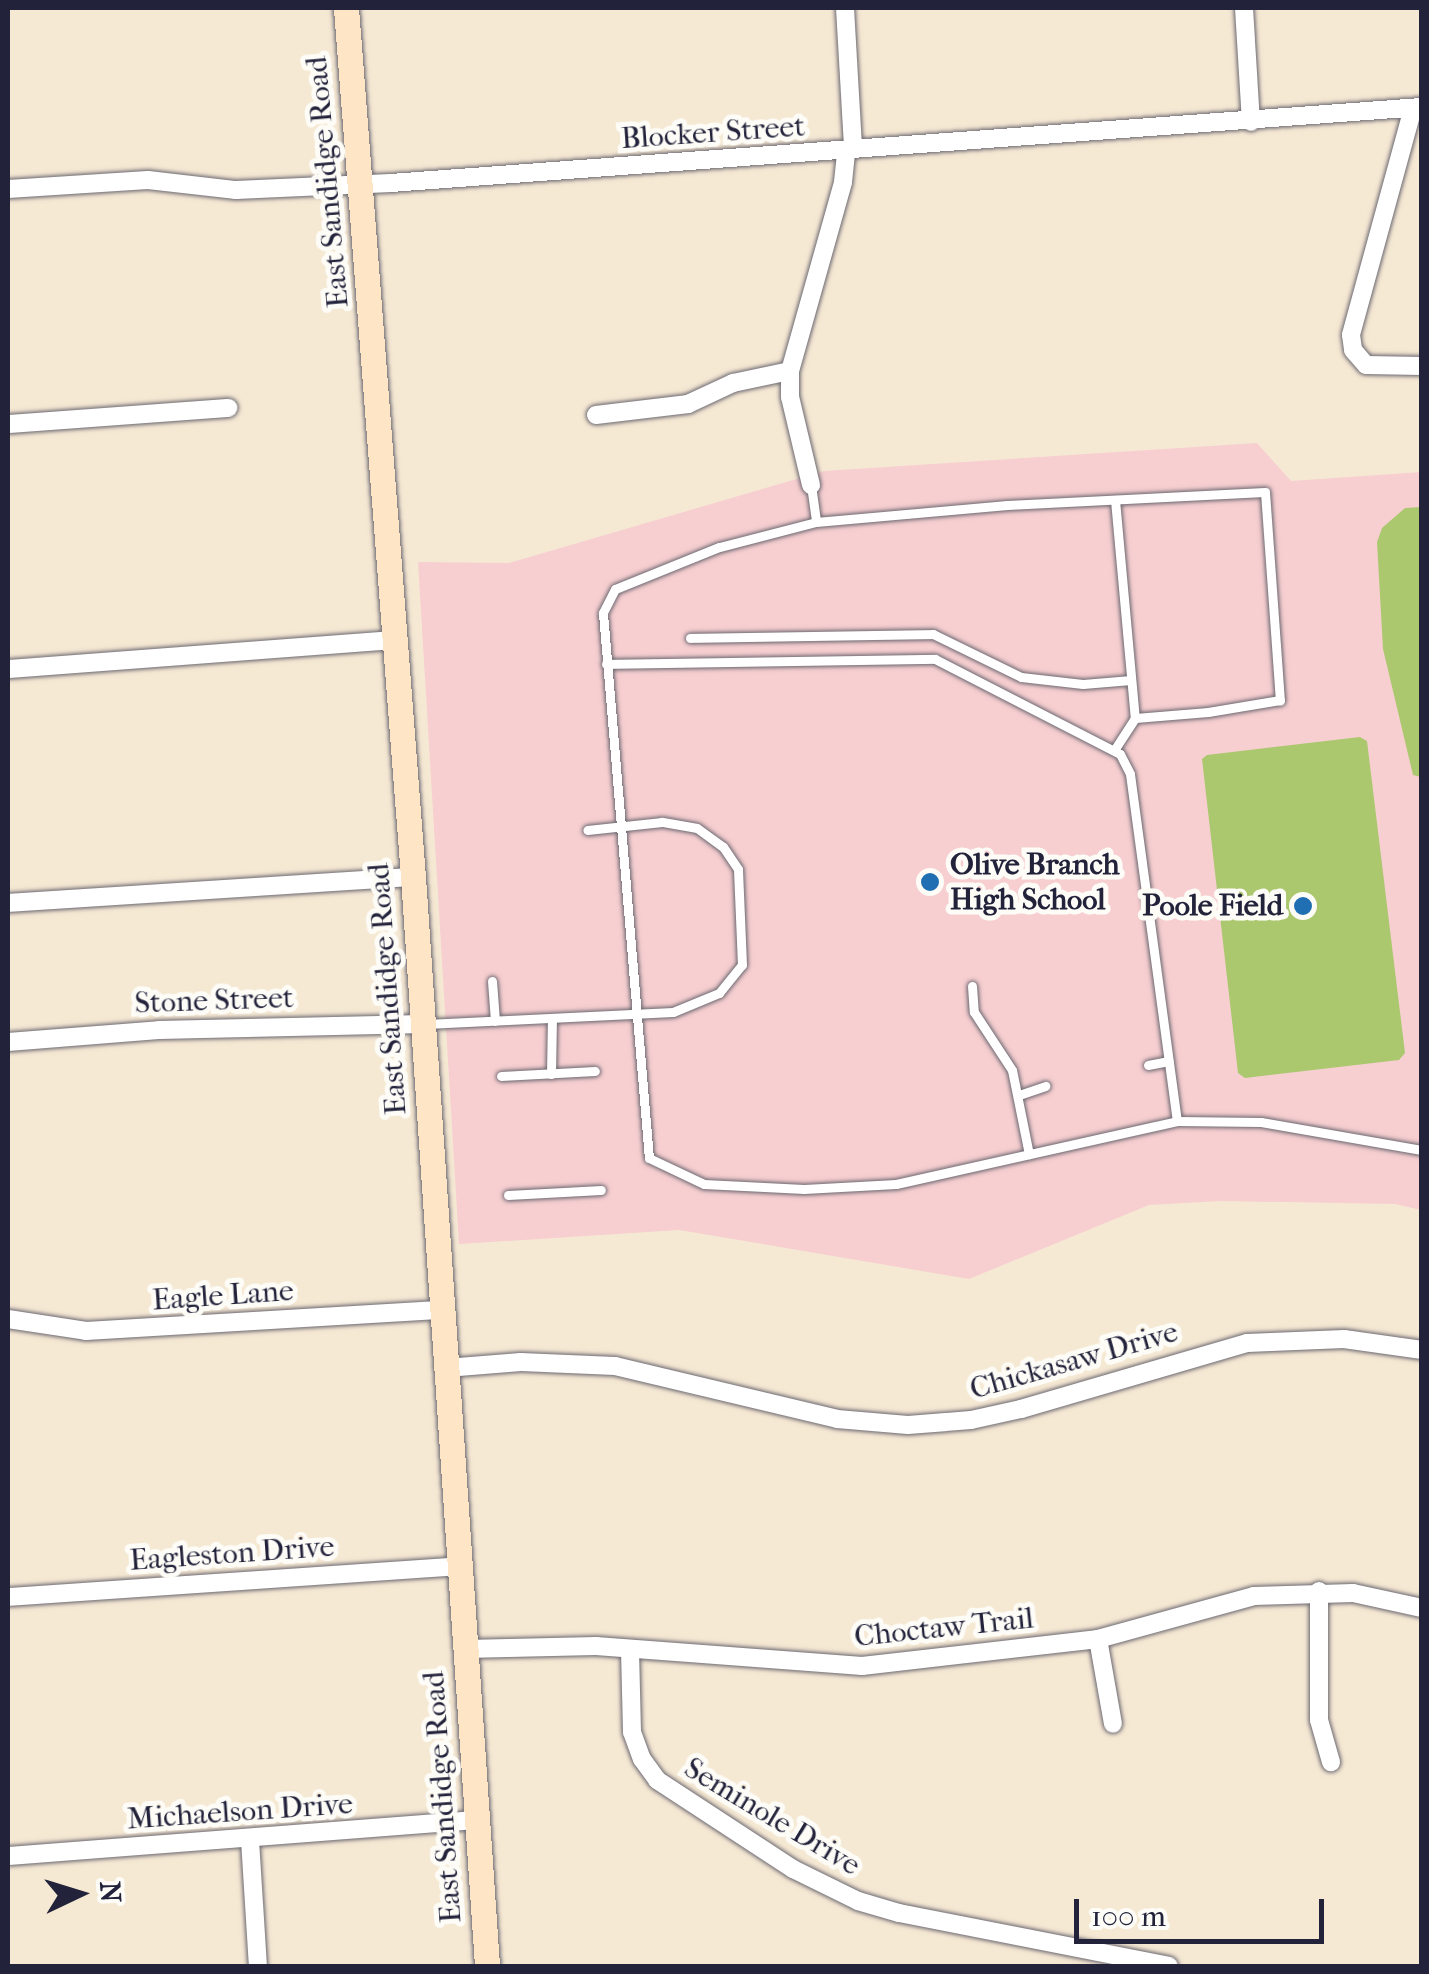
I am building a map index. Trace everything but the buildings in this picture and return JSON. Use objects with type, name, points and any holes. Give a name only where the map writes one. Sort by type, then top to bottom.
[{"type":"street","name":"East Sandidge Road","points":[[346,8],[413,877],[487,1966]]},
{"type":"street","points":[[811,485],[790,397],[790,371],[850,150],[845,8]]},
{"type":"street","points":[[1244,8],[1251,122]]},
{"type":"street","name":"Blocker Street","points":[[8,189],[148,180],[236,190],[360,183],[1417,108]]},
{"type":"street","points":[[1417,108],[1351,334],[1352,348],[1366,365],[1422,366]]},
{"type":"street","points":[[596,415],[688,404],[733,383],[790,371]]},
{"type":"street","points":[[8,424],[228,408]]},
{"type":"street","points":[[8,668],[395,640]]},
{"type":"street","points":[[8,903],[413,877]]},
{"type":"street","name":"Stone Street","points":[[8,1042],[195,1028],[423,1024]]},
{"type":"street","name":"Eagle Lane","points":[[8,1319],[86,1332],[442,1310]]},
{"type":"street","name":"Chickasaw Drive","points":[[446,1368],[521,1362],[615,1366],[837,1419],[908,1425],[970,1420],[1021,1409],[1247,1343],[1344,1338],[1422,1350]]},
{"type":"street","name":"Eagleston Drive","points":[[8,1597],[460,1566]]},
{"type":"street","points":[[1319,1592],[1319,1720],[1331,1762]]},
{"type":"street","name":"Choctaw Trail","points":[[465,1649],[630,1650],[862,1666],[1098,1639],[1232,1600],[1319,1592],[1422,1608]]},
{"type":"street","points":[[1098,1639],[1113,1724]]},
{"type":"street","name":"Seminole Drive","points":[[630,1650],[632,1732],[657,1780],[793,1869],[858,1900],[899,1913],[1169,1966]]},
{"type":"street","name":"Michaelson Drive","points":[[8,1856],[477,1820]]},
{"type":"street","points":[[250,1840],[258,1966]]},
{"type":"lane","points":[[811,485],[816,522]]},
{"type":"lane","points":[[1134,718],[1208,712],[1280,700],[1265,492],[816,522],[719,547],[615,589],[602,613],[649,1158],[704,1184],[804,1188],[896,1184],[1178,1122],[1261,1122],[1422,1150]]},
{"type":"lane","points":[[1114,750],[1134,718],[1115,500]]},
{"type":"lane","points":[[690,638],[933,634],[1021,677],[1083,684],[1130,680]]},
{"type":"lane","points":[[606,664],[934,659],[1120,754],[1130,774],[1178,1122]]},
{"type":"lane","points":[[423,1024],[636,1014],[700,1005],[720,993],[742,965],[738,869],[723,847],[696,828],[662,822],[587,830]]},
{"type":"lane","points":[[492,981],[494,1021]]},
{"type":"lane","points":[[972,986],[974,1012],[1012,1070],[1029,1154]]},
{"type":"lane","points":[[552,1018],[552,1074]]},
{"type":"lane","points":[[1148,1065],[1169,1061]]},
{"type":"lane","points":[[502,1076],[595,1071]]},
{"type":"lane","points":[[1019,1095],[1045,1086]]},
{"type":"lane","points":[[508,1194],[601,1190]]},
{"type":"shaded area","name":"Olive Branch High School","points":[[1257,443],[1291,481],[1421,472],[1421,1210],[1395,1204],[1220,1201],[1149,1205],[969,1279],[679,1230],[459,1244],[418,562],[509,563],[824,471]]},
{"type":"green space","points":[[1422,507],[1421,777],[1413,775],[1383,649],[1377,542],[1382,528],[1405,508]]},
{"type":"green space","name":"Poole Field","points":[[1360,737],[1367,741],[1405,1053],[1399,1060],[1245,1078],[1238,1073],[1202,759],[1207,755]]},
{"type":"place","name":"Olive Branch High School","points":[[930,882]]},
{"type":"place","name":"Poole Field","points":[[1303,906]]}]
